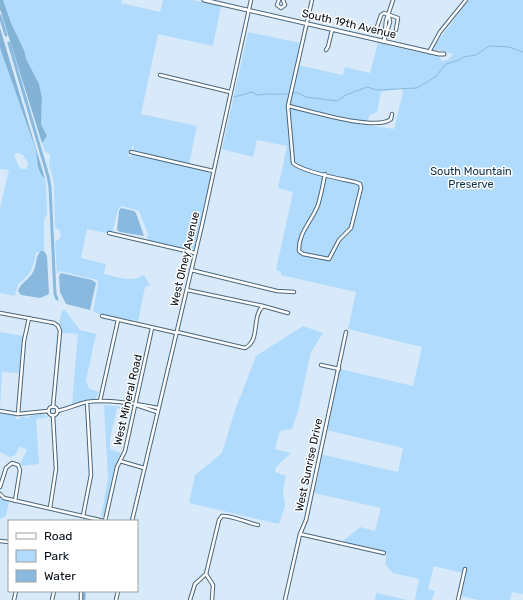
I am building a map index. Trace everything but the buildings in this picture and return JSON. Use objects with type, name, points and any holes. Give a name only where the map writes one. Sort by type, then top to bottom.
[{"type":"street","name":"South 19th Avenue","points":[[204,0],[384,42],[444,54]]},
{"type":"street","name":"West Olney Avenue","points":[[132,520],[187,290],[251,0]]},
{"type":"street","points":[[279,0],[277,5],[281,8],[285,4],[283,0]]},
{"type":"street","points":[[312,0],[288,106],[293,163],[301,168],[325,174],[360,184],[361,188],[351,228],[339,240],[329,259],[303,254],[299,251],[302,234],[317,206],[325,174]]},
{"type":"street","points":[[384,42],[385,27],[390,15],[393,0]]},
{"type":"street","points":[[429,52],[440,32],[466,0]]},
{"type":"street","points":[[377,27],[381,15],[390,15],[398,18],[396,30]]},
{"type":"street","points":[[326,50],[332,30]]},
{"type":"street","points":[[160,75],[230,92]]},
{"type":"street","points":[[288,106],[366,124],[383,123],[391,119],[392,114]]},
{"type":"street","points":[[131,152],[213,171]]},
{"type":"street","points":[[109,233],[195,253]]},
{"type":"street","points":[[191,270],[277,291],[294,292]]},
{"type":"street","points":[[187,290],[263,306],[288,313]]},
{"type":"street","points":[[102,316],[245,348],[252,344],[254,340],[259,313],[263,306]]},
{"type":"street","points":[[0,313],[54,323],[58,326],[60,331],[53,407],[48,411],[18,414],[0,411]]},
{"type":"street","points":[[18,414],[24,341],[29,318]]},
{"type":"street","points":[[100,401],[118,320]]},
{"type":"street","name":"West Mineral Road","points":[[105,520],[120,461],[125,451],[152,328]]},
{"type":"street","name":"West Sunrise Drive","points":[[285,600],[300,534],[306,520],[346,332]]},
{"type":"street","points":[[321,365],[339,369]]},
{"type":"street","points":[[53,416],[58,411],[87,402],[100,401],[146,405],[158,408]]},
{"type":"street","points":[[83,516],[91,475],[87,402]]},
{"type":"street","points":[[135,405],[157,412]]},
{"type":"street","points":[[145,409],[146,405]]},
{"type":"street","points":[[53,407],[58,411]]},
{"type":"street","points":[[48,411],[50,415],[53,416],[56,469],[50,508]]},
{"type":"street","points":[[120,461],[144,468]]},
{"type":"street","points":[[0,487],[6,468],[10,464],[18,465],[20,470],[15,501]]},
{"type":"street","points":[[0,495],[15,501],[101,520]]},
{"type":"street","points":[[190,600],[195,584],[206,574],[222,516],[228,516],[240,521],[258,525]]},
{"type":"street","points":[[300,534],[384,553]]},
{"type":"street","points":[[458,600],[465,569]]},
{"type":"street","points":[[206,574],[213,585],[212,600]]},
{"type":"green space","points":[[3,0],[122,0],[121,3],[160,12],[163,0],[193,0],[221,6],[213,46],[158,34],[141,114],[197,126],[189,164],[133,150],[133,145],[128,156],[131,157],[132,154],[206,171],[210,174],[211,177],[194,250],[190,251],[147,241],[148,234],[139,211],[122,206],[118,209],[112,234],[87,229],[81,258],[106,264],[104,274],[130,279],[135,279],[144,275],[150,285],[145,287],[138,321],[93,312],[98,284],[97,280],[60,271],[57,274],[55,242],[61,237],[60,231],[55,227],[54,183],[49,164],[50,154],[45,152],[42,143],[47,136],[41,124],[42,98],[39,84],[25,59],[24,50],[11,23]]},
{"type":"green space","name":"South Mountain Preserve","points":[[469,0],[523,0],[523,594],[512,592],[510,600],[478,600],[461,596],[466,574],[434,566],[428,589],[435,591],[432,600],[415,600],[419,579],[393,573],[385,564],[387,552],[342,542],[360,527],[375,531],[381,508],[314,493],[319,473],[320,454],[398,472],[403,448],[326,430],[340,369],[413,386],[422,347],[348,329],[356,292],[281,275],[281,272],[276,270],[293,192],[278,188],[287,146],[257,140],[253,157],[222,149],[248,32],[300,43],[287,107],[366,125],[394,129],[403,92],[402,88],[381,92],[377,112],[370,115],[367,122],[292,106],[289,105],[298,65],[343,75],[345,67],[370,73],[378,43],[439,57],[442,61],[448,60],[453,54],[440,50],[434,50],[434,46]]},
{"type":"green space","points":[[0,48],[36,149],[40,173],[45,179],[46,185],[47,213],[44,220],[44,250],[36,253],[31,271],[18,284],[15,296],[0,293],[0,208],[9,170],[0,169]],"holes":[[[16,153],[20,153],[24,156],[28,163],[27,169],[22,169],[19,167],[14,155]]]},
{"type":"green space","points":[[64,309],[80,330],[96,334],[86,380],[89,389],[99,392],[95,399],[72,404],[78,334],[62,333],[59,324],[62,311]]},
{"type":"green space","points":[[303,326],[323,333],[311,352],[298,411],[292,429],[280,431],[275,449],[291,453],[276,467],[275,472],[286,476],[283,491],[285,506],[279,524],[189,503],[195,475],[222,453],[235,410],[256,356]]},
{"type":"green space","points":[[0,332],[23,336],[19,373],[2,372],[0,409]]},
{"type":"green space","points":[[104,405],[129,407],[131,411],[117,408],[110,438],[110,449],[121,453],[115,467],[104,516],[101,517],[108,478]]},
{"type":"green space","points":[[0,413],[16,416],[16,419],[20,419],[20,416],[29,418],[29,416],[42,414],[49,417],[36,419],[39,464],[22,466],[20,464],[27,450],[20,446],[15,455],[10,457],[0,452]]},
{"type":"green space","points":[[0,498],[9,501],[6,516],[0,519]]},
{"type":"green space","points":[[377,593],[407,600],[375,600]]},
{"type":"shaded area","points":[[0,0],[3,0],[11,23],[24,50],[26,59],[39,84],[42,98],[41,124],[47,136],[42,143],[0,9]]},
{"type":"shaded area","points":[[0,28],[45,179],[40,172],[36,150],[0,48]]},
{"type":"water","points":[[121,208],[134,211],[136,213],[144,236],[120,232],[117,230],[119,211]]},
{"type":"water","points":[[41,251],[44,251],[47,256],[49,294],[40,298],[21,295],[18,291],[19,288],[33,272]]},
{"type":"water","points":[[61,273],[92,280],[96,283],[90,310],[66,304],[60,292],[59,276]]},
{"type":"waterway","points":[[0,16],[6,35]]},
{"type":"waterway","points":[[9,43],[48,176],[50,187],[55,294],[57,299]]},
{"type":"waterway","points":[[293,93],[298,93],[306,97],[337,101],[346,95],[367,87],[377,90],[417,88],[435,77],[446,64],[459,60],[463,57],[476,55],[489,46],[509,47],[523,52]]},
{"type":"waterway","points":[[234,97],[252,92],[257,95],[289,94]]},
{"type":"waterway","points":[[84,592],[84,600]]}]
